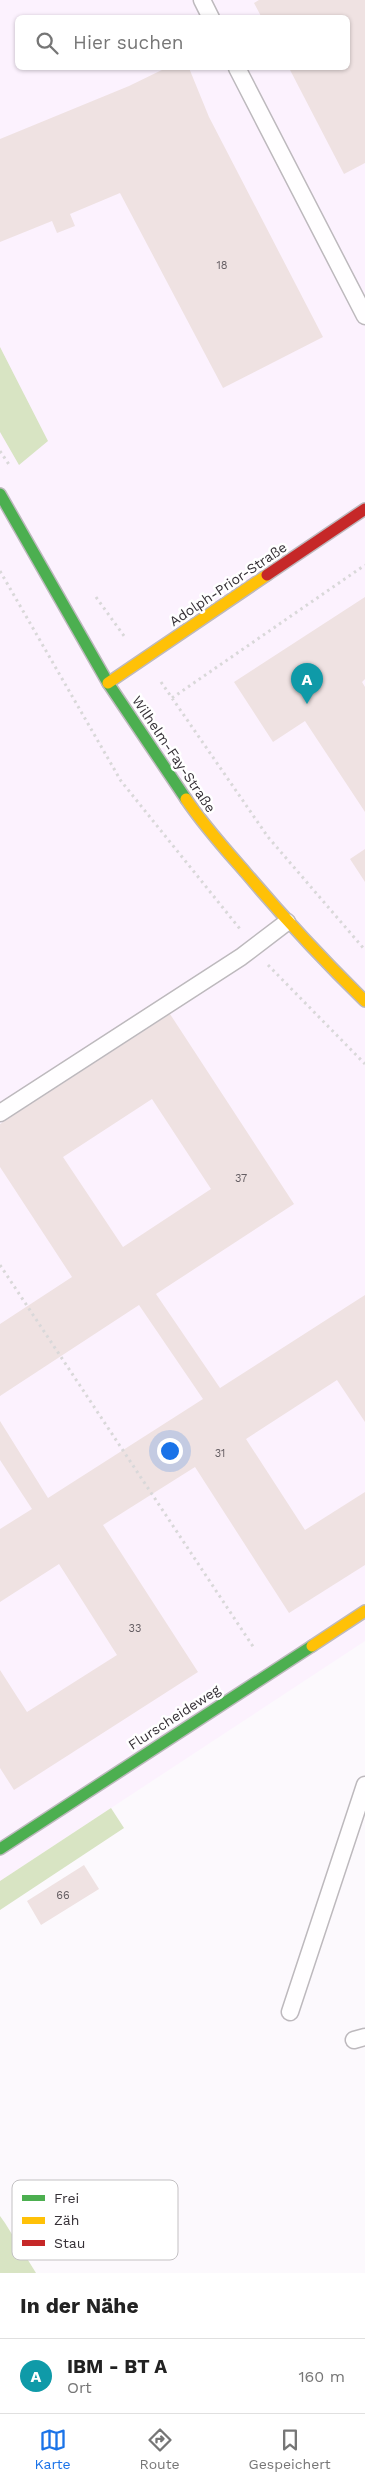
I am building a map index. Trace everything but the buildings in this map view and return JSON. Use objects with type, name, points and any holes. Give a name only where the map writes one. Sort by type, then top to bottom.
[{"type":"street","name":"Wilhelm-Fay-Straße","points":[[0,494],[108,683],[200,820],[287,922],[321,959],[365,1001]]},
{"type":"street","name":"Adolph-Prior-Straße","points":[[108,683],[365,509]]},
{"type":"street","name":"Flurscheideweg","points":[[0,1849],[365,1611]]},
{"type":"lane","points":[[202,0],[210,15]]},
{"type":"lane","points":[[238,70],[365,316]]},
{"type":"lane","points":[[0,1113],[241,957],[287,922]]},
{"type":"lane","points":[[290,2012],[365,1785]]},
{"type":"path","points":[[0,451],[15,474]]},
{"type":"path","points":[[172,698],[365,565]]},
{"type":"path","points":[[92,591],[172,698],[268,837],[365,950]]},
{"type":"path","points":[[0,1265],[270,1673]]},
{"type":"shaded area","points":[[0,0],[365,0],[365,1641],[0,1881]]},
{"type":"green space","points":[[0,347],[48,441],[19,465],[0,432]]},
{"type":"green space","points":[[111,1808],[124,1828],[0,1910],[0,1881]]},
{"type":"green space","points":[[0,2216],[12,2234],[12,2260],[28,2260],[36,2273],[0,2273]]},
{"type":"traffic: fast","points":[[0,494],[108,683],[186,799]]},
{"type":"traffic: fast","points":[[0,1849],[312,1646]]},
{"type":"traffic: slow","points":[[108,683],[267,575]]},
{"type":"traffic: slow","points":[[186,799],[200,819],[275,906],[365,1001]]},
{"type":"traffic: slow","points":[[312,1646],[365,1611]]},
{"type":"traffic: jam","points":[[267,575],[365,509]]},
{"type":"place","name":"IBM - BT A","points":[[307,704]]}]
